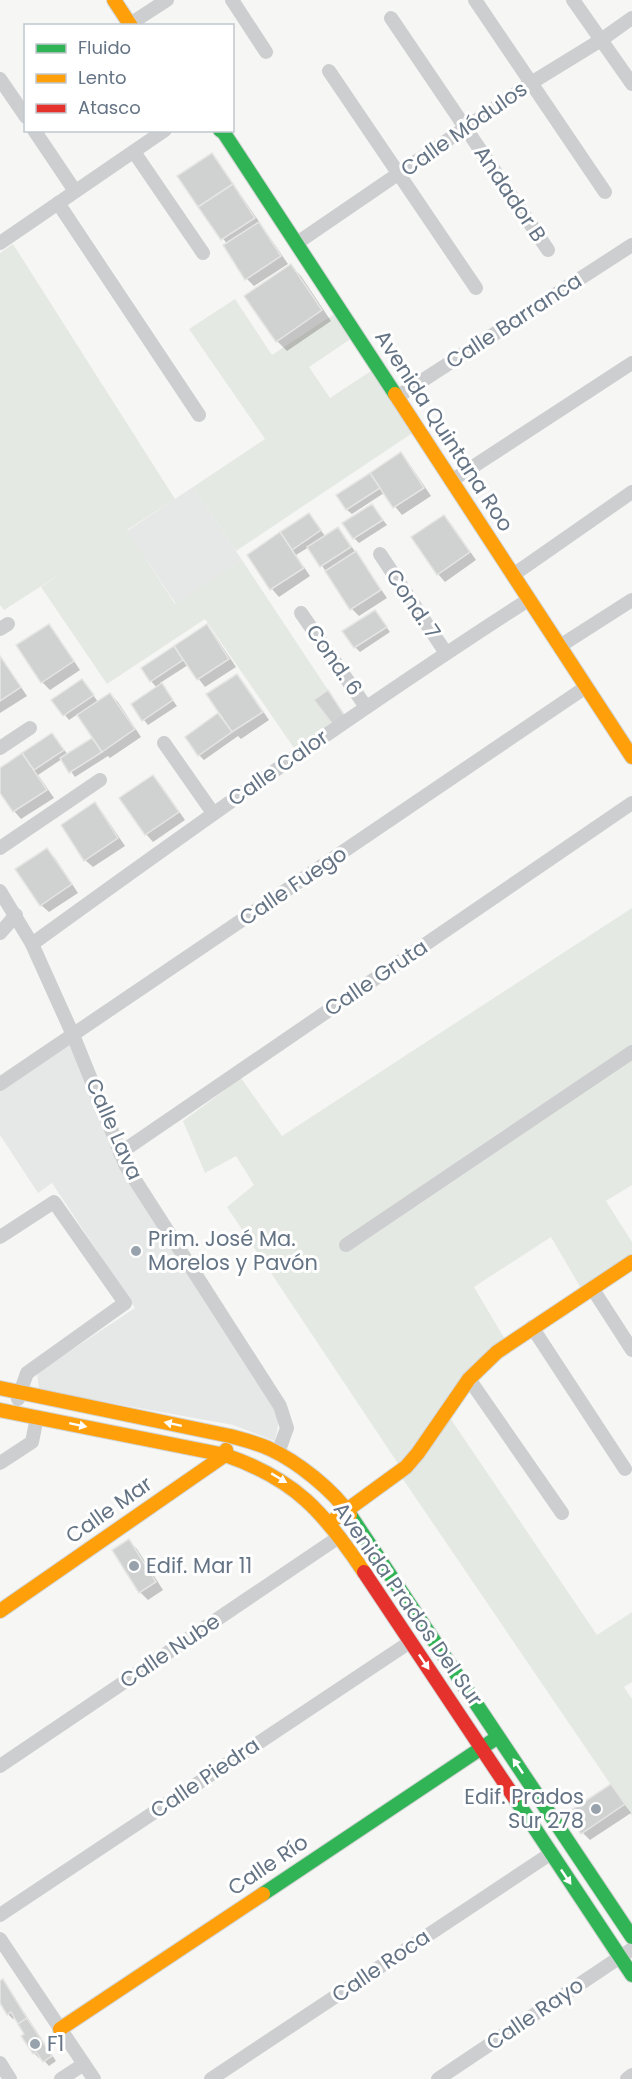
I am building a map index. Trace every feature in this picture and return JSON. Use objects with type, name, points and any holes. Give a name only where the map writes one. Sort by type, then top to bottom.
[{"type":"main road","points":[[114,0],[130,24]]},
{"type":"main road","name":"Avenida Quintana Roo","points":[[223,132],[632,757]]},
{"type":"main road","points":[[329,1523],[406,1467],[469,1379],[497,1352],[632,1262]]},
{"type":"main road","name":"Avenida Prados Del Sur","points":[[0,1388],[230,1436],[278,1453],[327,1490],[346,1510],[632,1937]]},
{"type":"main road","name":"Avenida Prados Del Sur","points":[[0,1410],[225,1455],[251,1463],[283,1479],[312,1503],[339,1537],[632,1975]]},
{"type":"main road","points":[[225,1455],[230,1436]]},
{"type":"main road","name":"Calle Mar","points":[[0,1611],[225,1455]]},
{"type":"main road","name":"Calle Río","points":[[60,2029],[499,1737]]},
{"type":"street","points":[[132,24],[167,0]]},
{"type":"street","points":[[232,0],[266,52]]},
{"type":"street","points":[[475,0],[605,192]]},
{"type":"street","points":[[573,0],[632,84]]},
{"type":"street","name":"Andador B","points":[[391,18],[548,250]]},
{"type":"street","name":"Calle Módulos","points":[[297,243],[466,129],[531,82],[601,40],[632,18]]},
{"type":"street","points":[[329,71],[476,288]]},
{"type":"street","points":[[0,80],[24,114]]},
{"type":"street","points":[[35,132],[75,191]]},
{"type":"street","points":[[0,243],[162,132]]},
{"type":"street","points":[[134,152],[203,253]]},
{"type":"street","points":[[58,203],[199,415]]},
{"type":"street","name":"Calle Barranca","points":[[397,397],[632,244]]},
{"type":"street","points":[[452,481],[632,363]]},
{"type":"street","points":[[513,575],[632,492]]},
{"type":"street","name":"Cond. 7","points":[[380,554],[446,653]]},
{"type":"street","name":"Calle Calor","points":[[32,944],[213,813],[366,707],[528,600]]},
{"type":"street","points":[[560,646],[632,600]]},
{"type":"street","name":"Cond. 6","points":[[301,614],[366,707]]},
{"type":"street","name":"Calle Fuego","points":[[0,1084],[586,687]]},
{"type":"street","points":[[0,748],[30,728]]},
{"type":"street","points":[[164,743],[213,813]]},
{"type":"street","points":[[0,848],[100,780]]},
{"type":"street","name":"Calle Gruta","points":[[120,1153],[632,803]]},
{"type":"street","name":"Calle Lava","points":[[0,891],[32,944],[74,1035],[126,1166],[280,1406],[287,1428],[278,1453]]},
{"type":"street","points":[[0,933],[16,915]]},
{"type":"street","points":[[346,1245],[632,1052]]},
{"type":"street","points":[[0,1237],[54,1202],[125,1303],[27,1373],[15,1412]]},
{"type":"street","points":[[592,1288],[632,1350]]},
{"type":"street","points":[[532,1328],[625,1469]]},
{"type":"street","points":[[469,1379],[562,1513]]},
{"type":"street","points":[[0,1463],[32,1442],[37,1417]]},
{"type":"street","name":"Calle Nube","points":[[0,1766],[339,1537]]},
{"type":"street","name":"Calle Piedra","points":[[0,1915],[410,1642]]},
{"type":"street","name":"Calle Roca","points":[[211,2079],[550,1854]]},
{"type":"street","points":[[0,1939],[94,2079]]},
{"type":"street","name":"Calle Rayo","points":[[438,2079],[632,1949]]},
{"type":"street","points":[[0,2063],[10,2079]]},
{"type":"street","points":[[61,2079],[84,2064]]},
{"type":"shaded area","points":[[13,244],[175,499],[127,530],[175,604],[242,560],[328,690],[314,700],[333,725],[296,751],[205,619],[107,684],[41,587],[65,571],[4,610],[0,605],[0,253]]},
{"type":"shaded area","points":[[235,299],[272,355],[339,311],[355,336],[309,367],[330,398],[374,369],[414,432],[236,551],[193,487],[265,439],[189,329]]},
{"type":"shaded area","points":[[193,487],[242,560],[176,604],[127,531]]},
{"type":"shaded area","points":[[632,908],[632,1185],[606,1201],[632,1242],[632,1258],[582,1290],[551,1237],[474,1287],[506,1341],[446,1412],[597,1635],[632,1612],[632,1682],[624,1687],[632,1699],[632,1816],[396,1469],[399,1465],[227,1207],[254,1185],[236,1156],[205,1173],[183,1121],[241,1078],[282,1136]]},
{"type":"shaded area","name":"Prim. José Ma. Morelos y Pavón","points":[[72,1044],[119,1162],[280,1416],[275,1441],[233,1425],[39,1390],[37,1373],[135,1308],[52,1183],[38,1193],[0,1135],[0,1091]]},
{"type":"building","points":[[212,153],[233,184],[198,207],[177,176]]},
{"type":"building","points":[[233,184],[255,218],[221,240],[198,207]]},
{"type":"building","points":[[259,222],[281,256],[245,280],[223,245]]},
{"type":"building","points":[[291,264],[322,310],[276,342],[244,296]]},
{"type":"building","points":[[401,452],[424,488],[393,508],[370,473]]},
{"type":"building","points":[[370,473],[380,488],[346,510],[336,495]]},
{"type":"building","points":[[372,504],[383,520],[353,539],[342,523]]},
{"type":"building","points":[[309,513],[321,530],[292,550],[280,532]]},
{"type":"building","points":[[444,515],[470,552],[437,575],[411,537]]},
{"type":"building","points":[[338,527],[351,547],[320,567],[307,547]]},
{"type":"building","points":[[280,532],[304,568],[270,590],[247,555]]},
{"type":"building","points":[[356,551],[381,590],[350,610],[325,571]]},
{"type":"building","points":[[375,610],[387,627],[354,648],[342,631]]},
{"type":"building","points":[[49,624],[74,661],[41,683],[16,645]]},
{"type":"building","points":[[207,624],[229,659],[197,680],[174,646]]},
{"type":"building","points":[[174,646],[183,660],[150,682],[141,668]]},
{"type":"building","points":[[0,656],[21,687],[0,701]]},
{"type":"building","points":[[237,674],[263,712],[232,732],[206,694]]},
{"type":"building","points":[[82,679],[94,695],[63,716],[51,700]]},
{"type":"building","points":[[162,683],[173,700],[142,721],[131,704]]},
{"type":"building","points":[[328,690],[345,716],[333,725],[314,700]]},
{"type":"building","points":[[110,693],[135,729],[102,752],[77,715]]},
{"type":"building","points":[[218,713],[232,732],[198,756],[185,737]]},
{"type":"building","points":[[52,733],[64,750],[34,770],[22,753]]},
{"type":"building","points":[[92,738],[102,752],[69,773],[60,758]]},
{"type":"building","points":[[22,753],[47,790],[13,812],[0,793],[0,768]]},
{"type":"building","points":[[153,775],[179,812],[145,835],[119,798]]},
{"type":"building","points":[[95,802],[118,838],[84,861],[61,825]]},
{"type":"building","points":[[47,848],[72,884],[40,906],[15,869]]},
{"type":"building","name":"Edif. Mar 11","points":[[129,1539],[156,1582],[139,1593],[112,1550]]},
{"type":"building","name":"Edif. Prados Sur 278","points":[[611,1784],[625,1804],[581,1834],[567,1813]]},
{"type":"building","points":[[3,1979],[27,2018],[18,2024],[11,2012],[7,2015],[0,2003],[0,1981]]},
{"type":"building","name":"F1","points":[[27,2018],[52,2056],[43,2062],[36,2052],[33,2054],[21,2036],[24,2034],[18,2024]]},
{"type":"traffic: fast","points":[[223,132],[395,394]]},
{"type":"traffic: fast","points":[[350,1515],[632,1937]]},
{"type":"traffic: fast","points":[[263,1894],[492,1741]]},
{"type":"traffic: fast","points":[[514,1797],[632,1975]]},
{"type":"traffic: slow","points":[[114,0],[130,24]]},
{"type":"traffic: slow","points":[[395,394],[632,757]]},
{"type":"traffic: slow","points":[[336,1518],[406,1467],[469,1379],[497,1352],[632,1262]]},
{"type":"traffic: slow","points":[[0,1388],[230,1436],[261,1445],[292,1461],[314,1478],[350,1515]]},
{"type":"traffic: slow","points":[[0,1410],[225,1455],[249,1464],[271,1475],[306,1500],[335,1532],[364,1572]]},
{"type":"traffic: slow","points":[[0,1611],[225,1455],[226,1450]]},
{"type":"traffic: slow","points":[[60,2029],[263,1894]]},
{"type":"traffic: jam","points":[[364,1572],[514,1797]]},
{"type":"place","name":"Prim. José Ma. Morelos y Pavón","points":[[136,1251]]},
{"type":"place","name":"Edif. Mar 11","points":[[134,1566]]},
{"type":"place","name":"Edif. Prados Sur 278","points":[[596,1809]]},
{"type":"place","name":"F1","points":[[35,2044]]}]
